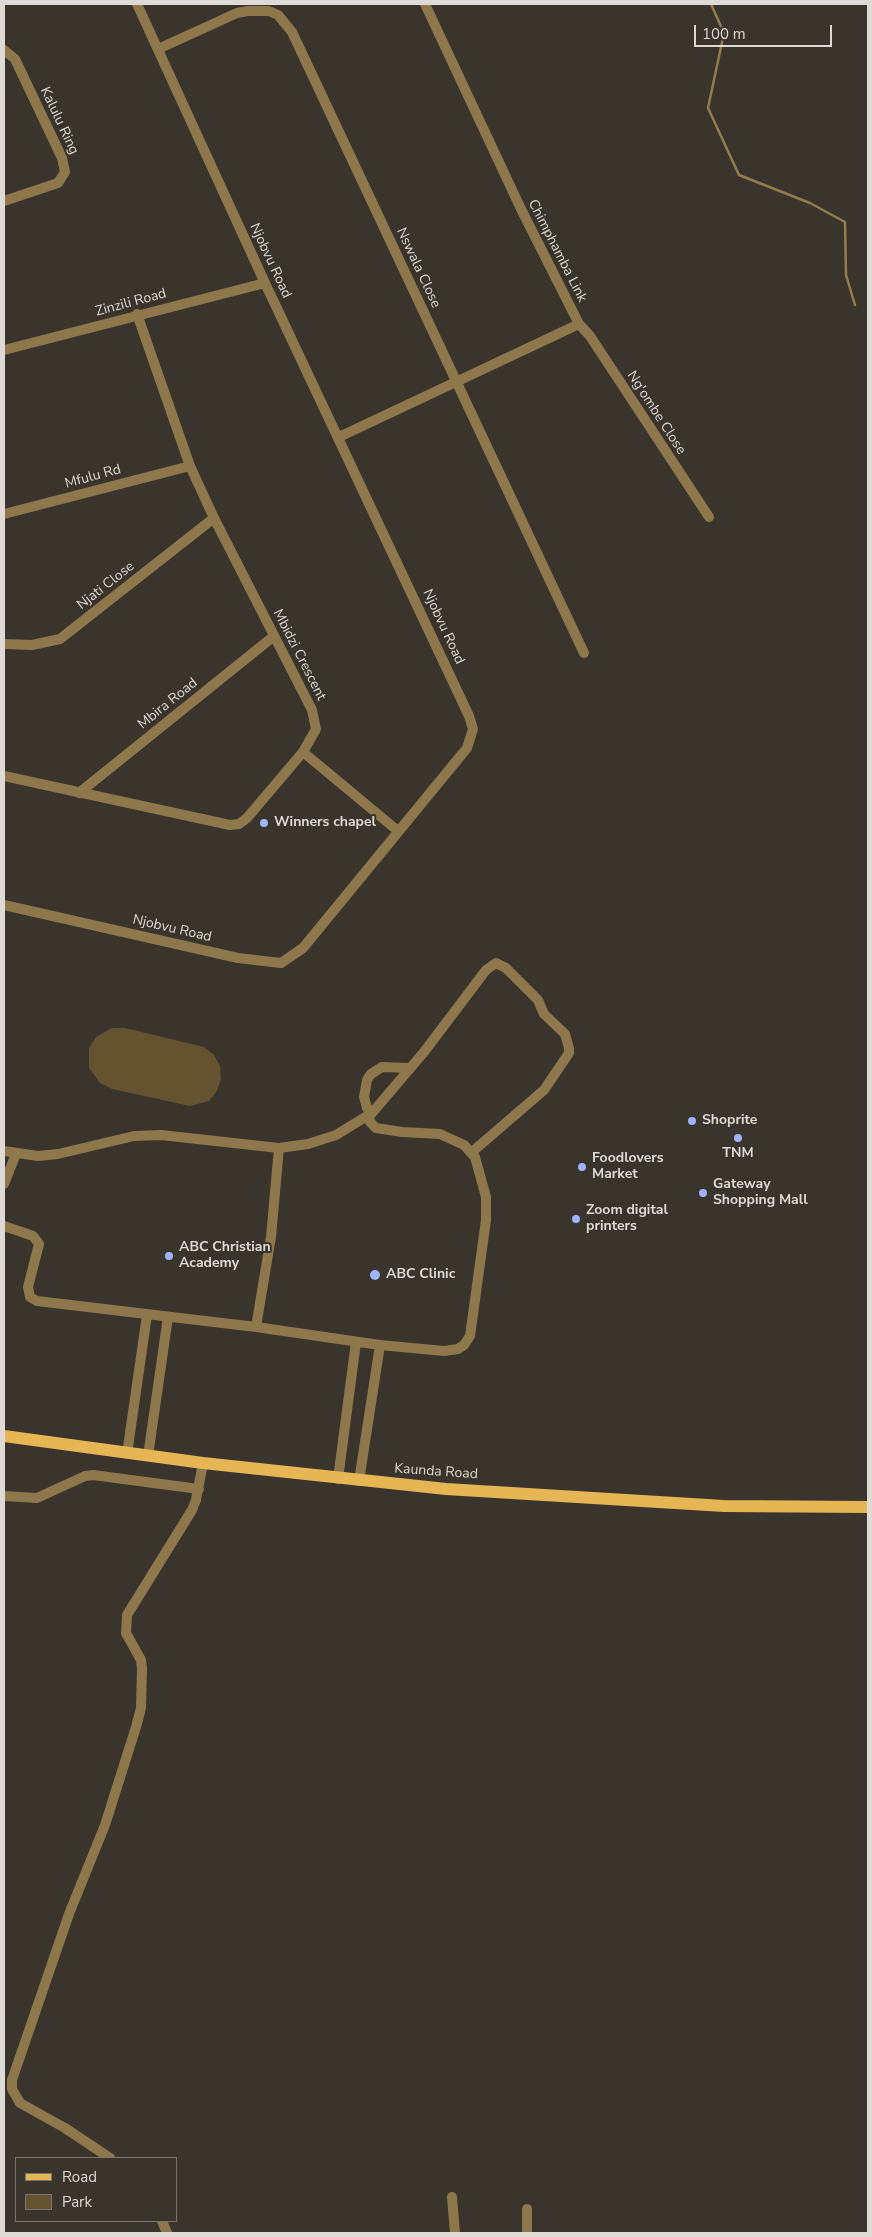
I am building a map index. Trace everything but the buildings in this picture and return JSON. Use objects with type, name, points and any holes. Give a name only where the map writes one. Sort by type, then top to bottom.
[{"type":"main road","name":"Kaunda Road","points":[[4,1436],[127,1454],[338,1479],[540,1496],[707,1505],[868,1507]]},
{"type":"street","name":"Njobvu Road","points":[[4,905],[238,958],[269,963],[281,962],[303,948],[467,748],[474,729],[339,437],[265,283],[137,4]]},
{"type":"street","name":"Chimphamba Link","points":[[339,437],[579,324],[521,209],[425,4]]},
{"type":"street","name":"Nswala Close","points":[[158,48],[243,12],[269,11],[286,23],[292,32],[584,653]]},
{"type":"street","name":"Kalulu Ring","points":[[4,50],[15,59],[62,158],[65,172],[58,183],[4,201]]},
{"type":"street","name":"Zinzili Road","points":[[4,350],[137,314],[265,283]]},
{"type":"street","name":"Mbidzi Crescent","points":[[4,776],[230,825],[239,824],[247,818],[303,752],[316,729],[314,716],[214,518],[190,466],[137,314]]},
{"type":"street","name":"Ng'ombe Close","points":[[579,324],[590,336],[710,517]]},
{"type":"street","name":"Mfulu Rd","points":[[4,514],[190,466]]},
{"type":"street","name":"Njati Close","points":[[4,644],[32,645],[60,639],[214,518]]},
{"type":"street","name":"Mbira Road","points":[[79,793],[274,636]]},
{"type":"street","points":[[303,752],[398,831]]},
{"type":"street","points":[[4,1151],[31,1156],[58,1154],[126,1138],[161,1135],[279,1148],[323,1140],[350,1128],[370,1114],[410,1068],[486,970],[496,963],[506,968],[538,1000],[544,1014],[565,1034],[569,1042],[569,1053],[544,1090],[472,1152]]},
{"type":"street","points":[[4,1226],[33,1236],[39,1244],[28,1287],[30,1297],[33,1300],[256,1327],[356,1342],[444,1351],[458,1349],[468,1340],[487,1209],[486,1197],[472,1152],[464,1144],[440,1134],[402,1132],[376,1128],[370,1122],[370,1114],[364,1097],[367,1080],[371,1074],[382,1067],[410,1068]]},
{"type":"street","points":[[256,1327],[271,1237],[279,1148]]},
{"type":"street","points":[[4,1184],[16,1154]]},
{"type":"street","points":[[127,1454],[147,1315]]},
{"type":"street","points":[[148,1456],[168,1317]]},
{"type":"street","points":[[338,1479],[356,1342]]},
{"type":"street","points":[[359,1481],[380,1344]]},
{"type":"street","points":[[108,2157],[65,2128],[20,2103],[12,2089],[12,2080],[68,1914],[105,1825],[141,1708],[142,1669],[140,1660],[126,1633],[127,1615],[192,1510],[199,1489],[202,1463]]},
{"type":"street","points":[[4,1496],[38,1498],[85,1476],[94,1475],[199,1489]]},
{"type":"street","points":[[452,2197],[455,2233]]},
{"type":"street","points":[[527,2209],[527,2233]]},
{"type":"green space","points":[[112,1028],[125,1028],[204,1047],[214,1055],[220,1066],[221,1079],[217,1091],[209,1101],[190,1106],[112,1089],[100,1083],[89,1068],[89,1048],[96,1037]]},
{"type":"waterway","points":[[711,4],[724,33],[708,108],[739,175],[810,203],[845,222],[846,275],[855,305]]},
{"type":"place","name":"Winners chapel","points":[[264,823]]},
{"type":"place","name":"Shoprite","points":[[692,1121]]},
{"type":"place","name":"TNM","points":[[738,1138]]},
{"type":"place","name":"Foodlovers Market","points":[[582,1167]]},
{"type":"place","name":"Gateway Shopping Mall","points":[[703,1193]]},
{"type":"place","name":"Zoom digital printers","points":[[576,1219]]},
{"type":"place","name":"ABC Christian Academy","points":[[169,1256]]},
{"type":"place","name":"ABC Clinic","points":[[375,1275]]}]
